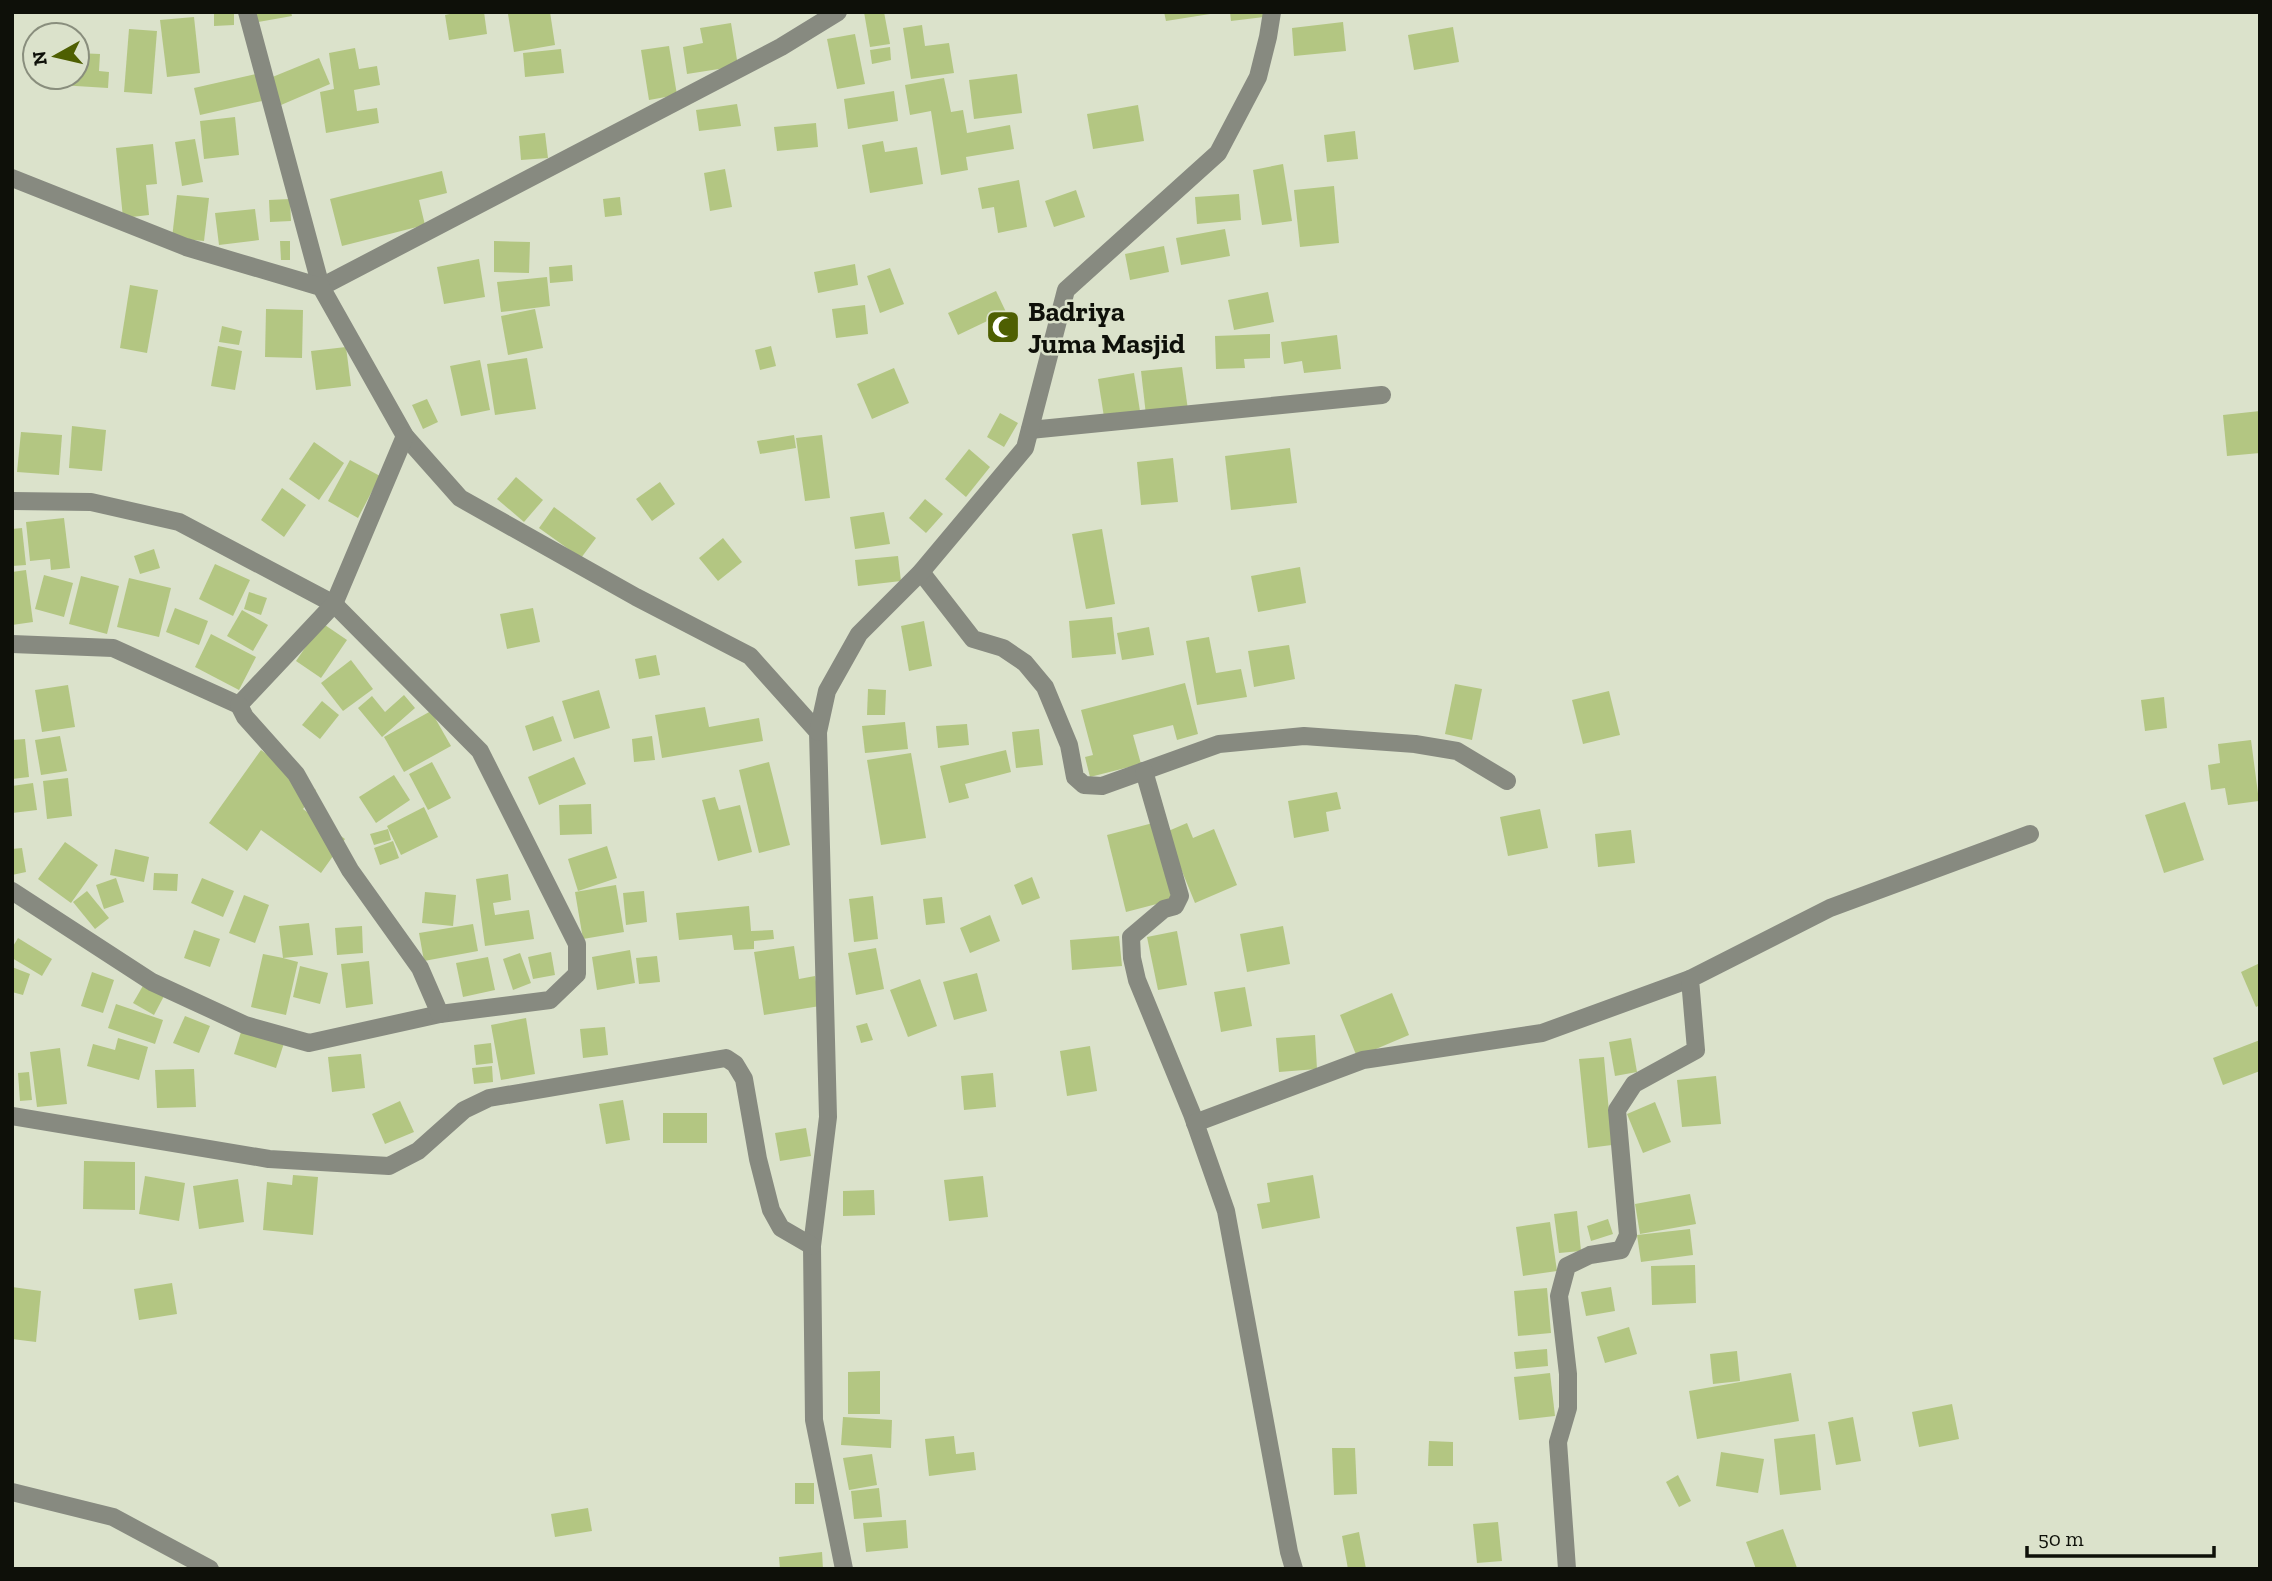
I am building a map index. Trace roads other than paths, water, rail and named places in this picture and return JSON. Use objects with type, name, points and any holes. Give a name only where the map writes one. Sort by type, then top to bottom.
[{"type":"street","points":[[247,12],[321,287],[405,436],[460,498],[636,597],[750,656],[818,732]]},
{"type":"street","points":[[12,178],[186,247],[321,287],[781,47],[838,12]]},
{"type":"street","points":[[844,1569],[814,1420],[812,1247],[828,1117],[818,732],[828,691],[859,634],[922,572],[1025,448],[1066,290],[1218,153],[1258,77],[1272,12]]},
{"type":"street","points":[[1030,430],[1382,395]]},
{"type":"street","points":[[239,705],[334,604],[405,436]]},
{"type":"street","points":[[12,501],[91,502],[179,522],[334,604],[480,751],[577,944],[577,974],[550,1000],[440,1014],[309,1043],[245,1026],[152,982],[12,891]]},
{"type":"street","points":[[922,572],[973,639],[1003,648],[1025,663],[1045,687],[1069,745],[1075,777],[1084,785],[1102,786],[1219,744],[1304,736],[1415,744],[1457,751],[1507,780]]},
{"type":"street","points":[[12,644],[113,648],[239,705],[246,718],[296,774],[350,870],[420,968],[440,1014]]},
{"type":"street","points":[[1144,771],[1180,896],[1175,906],[1164,909],[1131,937],[1132,958],[1137,980],[1195,1123],[1226,1211],[1286,1539],[1294,1569]]},
{"type":"street","points":[[1195,1123],[1363,1059],[1542,1034],[1690,979],[1830,908],[2030,834]]},
{"type":"street","points":[[1567,1569],[1558,1442],[1568,1408],[1568,1374],[1559,1296],[1567,1266],[1590,1255],[1621,1250],[1628,1236],[1617,1110],[1634,1084],[1696,1050],[1690,979]]},
{"type":"street","points":[[12,1116],[269,1159],[390,1166],[418,1151],[464,1110],[489,1098],[726,1058],[735,1064],[744,1079],[758,1159],[771,1210],[781,1228],[812,1247]]},
{"type":"street","points":[[12,1492],[113,1517],[210,1569]]},
{"type":"place","name":"Badriya Juma Masjid","points":[[1003,327]]}]
